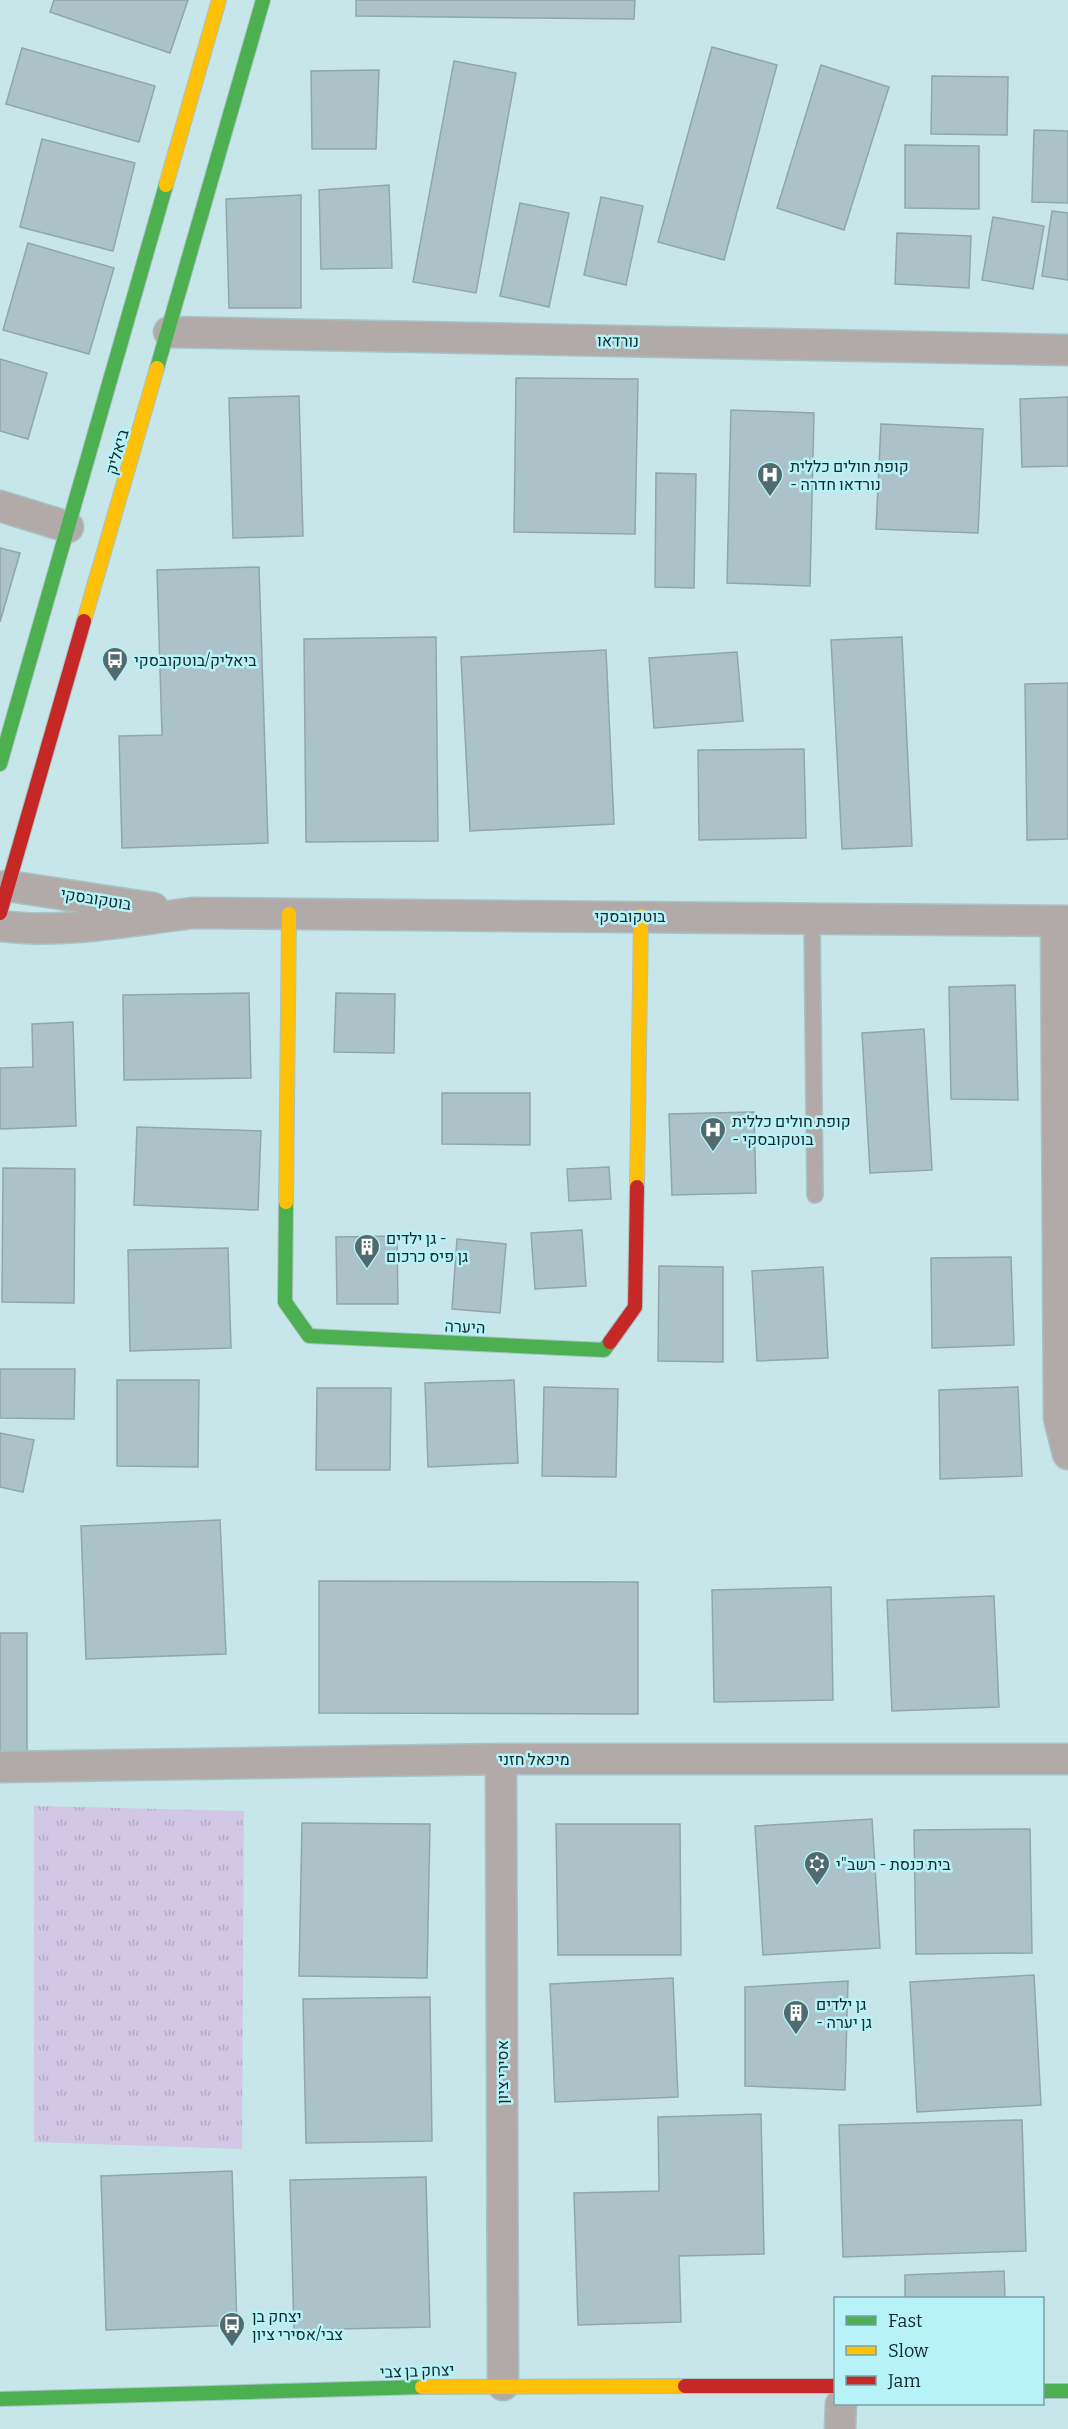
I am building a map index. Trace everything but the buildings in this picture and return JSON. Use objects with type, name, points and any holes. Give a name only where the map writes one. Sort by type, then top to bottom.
[{"type":"street","name":"ביאליק","points":[[0,764],[219,0]]},
{"type":"street","name":"ביאליק","points":[[3,895],[169,332],[263,0]]},
{"type":"street","name":"נורדאו","points":[[169,332],[1068,350]]},
{"type":"street","points":[[0,506],[68,527]]},
{"type":"street","name":"בוטקובסקי","points":[[3,895],[192,913],[1062,921]]},
{"type":"street","name":"בוטקובסקי","points":[[0,926],[62,929],[192,913]]},
{"type":"street","name":"היערה","points":[[289,914],[285,1302],[309,1336],[604,1350],[635,1307],[641,916]]},
{"type":"street","points":[[1062,921],[1059,1418],[1068,1454]]},
{"type":"street","name":"מיכאל חזני","points":[[0,1767],[501,1759],[1068,1759]]},
{"type":"street","name":"אסירי ציון","points":[[501,1759],[504,2385]]},
{"type":"street","name":"יצחק בן צבי","points":[[0,2399],[504,2385],[834,2386]]},
{"type":"street","points":[[1044,2391],[1068,2391]]},
{"type":"street","points":[[840,2429],[841,2405]]},
{"type":"lane","points":[[812,918],[815,1195]]},
{"type":"green space","points":[[34,1806],[244,1811],[242,2149],[34,2142]]},
{"type":"traffic: fast","points":[[157,368],[263,0]]},
{"type":"traffic: fast","points":[[0,764],[166,185]]},
{"type":"traffic: fast","points":[[286,1202],[285,1302],[309,1336],[604,1350],[610,1342]]},
{"type":"traffic: fast","points":[[0,2399],[422,2387]]},
{"type":"traffic: fast","points":[[1044,2391],[1068,2391]]},
{"type":"traffic: slow","points":[[166,185],[219,0]]},
{"type":"traffic: slow","points":[[84,621],[157,368]]},
{"type":"traffic: slow","points":[[286,1202],[289,914]]},
{"type":"traffic: slow","points":[[637,1187],[641,916]]},
{"type":"traffic: slow","points":[[422,2387],[685,2386]]},
{"type":"traffic: jam","points":[[0,913],[84,621]]},
{"type":"traffic: jam","points":[[610,1342],[635,1307],[637,1187]]},
{"type":"traffic: jam","points":[[685,2386],[834,2386]]},
{"type":"place","name":"קופת חולים כללית - נורדאו חדרה","points":[[770,498]]},
{"type":"place","name":"ביאליק/בוטקובסקי","points":[[115,683]]},
{"type":"place","name":"קופת חולים כללית - בוטקובסקי","points":[[713,1153]]},
{"type":"place","name":"גן ילדים - גן פיס כרכום","points":[[367,1270]]},
{"type":"place","name":"בית כנסת - רשב\"י","points":[[817,1887]]},
{"type":"place","name":"גן ילדים - גן יערה","points":[[796,2036]]},
{"type":"place","name":"יצחק בן צבי/אסירי ציון","points":[[232,2348]]}]
